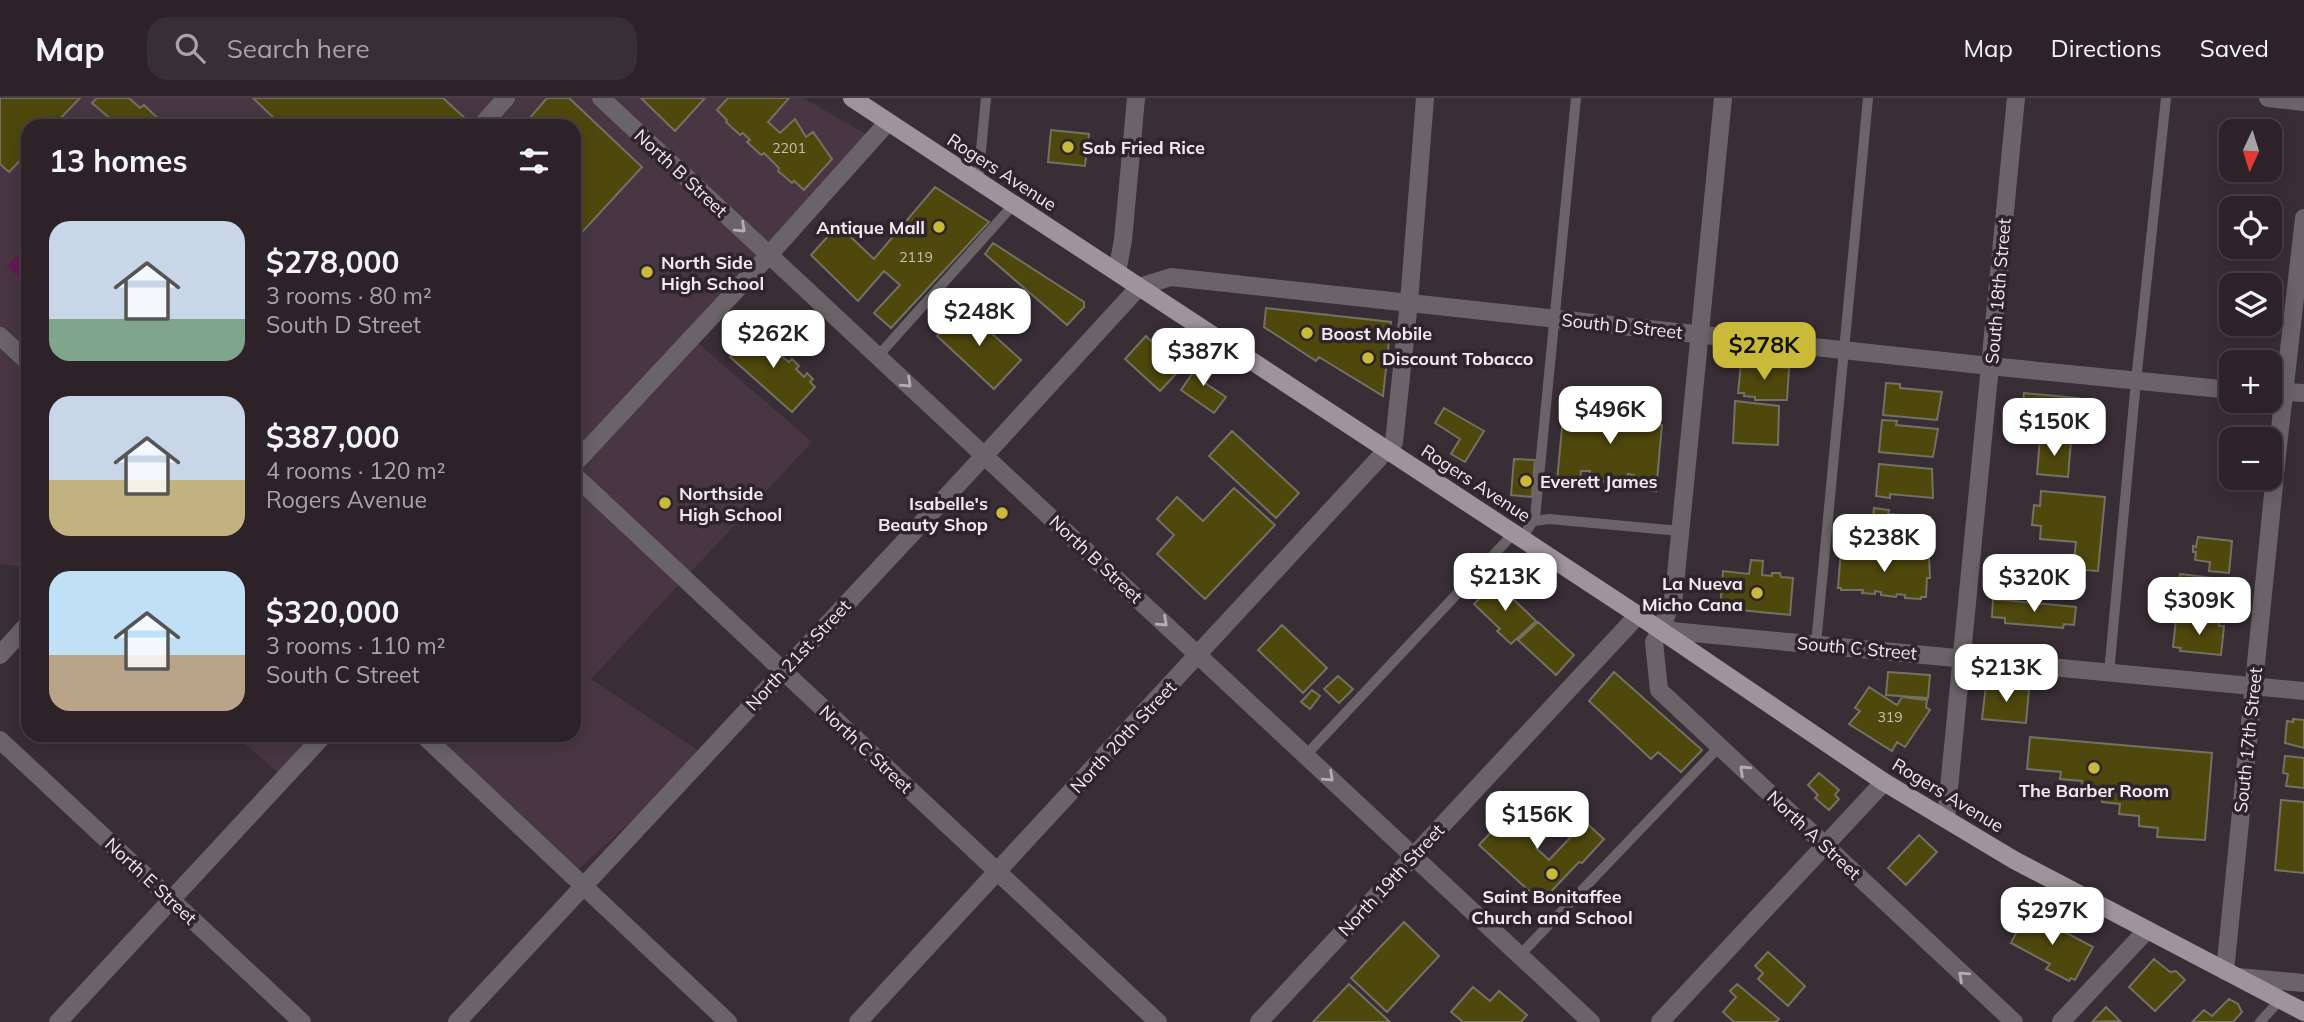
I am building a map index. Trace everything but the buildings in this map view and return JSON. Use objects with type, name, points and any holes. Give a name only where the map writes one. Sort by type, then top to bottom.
[{"type":"main road","name":"Rogers Avenue","points":[[852,98],[1661,630],[1884,782],[2014,860],[2304,1012]]},
{"type":"street","points":[[487,119],[506,98]]},
{"type":"street","name":"North B Street","points":[[601,98],[1591,1022]]},
{"type":"street","points":[[1116,272],[1123,240],[1136,98]]},
{"type":"street","points":[[1387,450],[1394,442],[1409,302],[1425,98]]},
{"type":"street","name":"North A Street","points":[[1723,98],[1674,594],[1654,642],[1659,690],[2014,1022]]},
{"type":"street","name":"South 18th Street","points":[[1946,819],[2016,98]]},
{"type":"street","points":[[2268,98],[2304,102]]},
{"type":"street","points":[[581,456],[769,255],[888,122]]},
{"type":"street","name":"South 17th Street","points":[[2282,359],[2304,218]]},
{"type":"street","name":"South D Street","points":[[1139,287],[1171,277],[2219,389]]},
{"type":"street","name":"North 21st Street","points":[[457,1022],[1139,287]]},
{"type":"street","points":[[0,335],[21,355]]},
{"type":"street","points":[[2282,391],[2304,393]]},
{"type":"street","name":"South 17th Street","points":[[2231,974],[2275,413]]},
{"type":"street","name":"North 20th Street","points":[[858,1022],[1387,450]]},
{"type":"street","name":"North C Street","points":[[581,482],[1158,1022]]},
{"type":"street","name":"North 19th Street","points":[[1259,1022],[1638,615]]},
{"type":"street","name":"South C Street","points":[[1661,630],[2304,691]]},
{"type":"street","points":[[0,655],[21,632]]},
{"type":"street","name":"North E Street","points":[[0,740],[302,1022]]},
{"type":"street","points":[[58,1022],[317,742]]},
{"type":"street","points":[[430,742],[729,1022]]},
{"type":"street","points":[[1660,1022],[1884,782]]},
{"type":"street","points":[[2061,1022],[2147,930]]},
{"type":"street","points":[[2231,974],[2304,984]]},
{"type":"lane","points":[[978,181],[986,98]]},
{"type":"lane","points":[[1534,522],[1576,98]]},
{"type":"lane","points":[[1816,644],[1868,98]]},
{"type":"lane","points":[[2109,673],[2166,98]]},
{"type":"lane","points":[[878,356],[1014,204]]},
{"type":"lane","points":[[1306,755],[1534,522],[1549,519],[1680,531]]},
{"type":"lane","points":[[1520,956],[1719,747]]},
{"type":"lane","points":[[2260,1022],[2280,1000]]},
{"type":"shaded area","name":"Northside High School","points":[[0,98],[803,98],[873,138],[692,338],[812,442],[591,679],[705,755],[572,875],[430,742],[581,742],[581,119],[21,119],[21,566],[0,564]]},
{"type":"shaded area","points":[[21,251],[21,279],[7,266]]},
{"type":"shaded area","points":[[242,742],[318,742],[285,778]]},
{"type":"place","name":"Sab Fried Rice","points":[[1068,147]]},
{"type":"place","name":"Antique Mall","points":[[939,227]]},
{"type":"place","name":"North Side High School","points":[[647,272]]},
{"type":"place","name":"Boost Mobile","points":[[1307,333]]},
{"type":"place","name":"Discount Tobacco","points":[[1368,358]]},
{"type":"place","name":"Everett James","points":[[1526,481]]},
{"type":"place","name":"Northside High School","points":[[665,503]]},
{"type":"place","name":"Isabelle's Beauty Shop","points":[[1002,513]]},
{"type":"place","name":"La Nueva Micho Cana","points":[[1757,593]]},
{"type":"place","name":"The Barber Room","points":[[2094,768]]},
{"type":"place","name":"Saint Bonitaffee Church and School","points":[[1552,874]]}]
